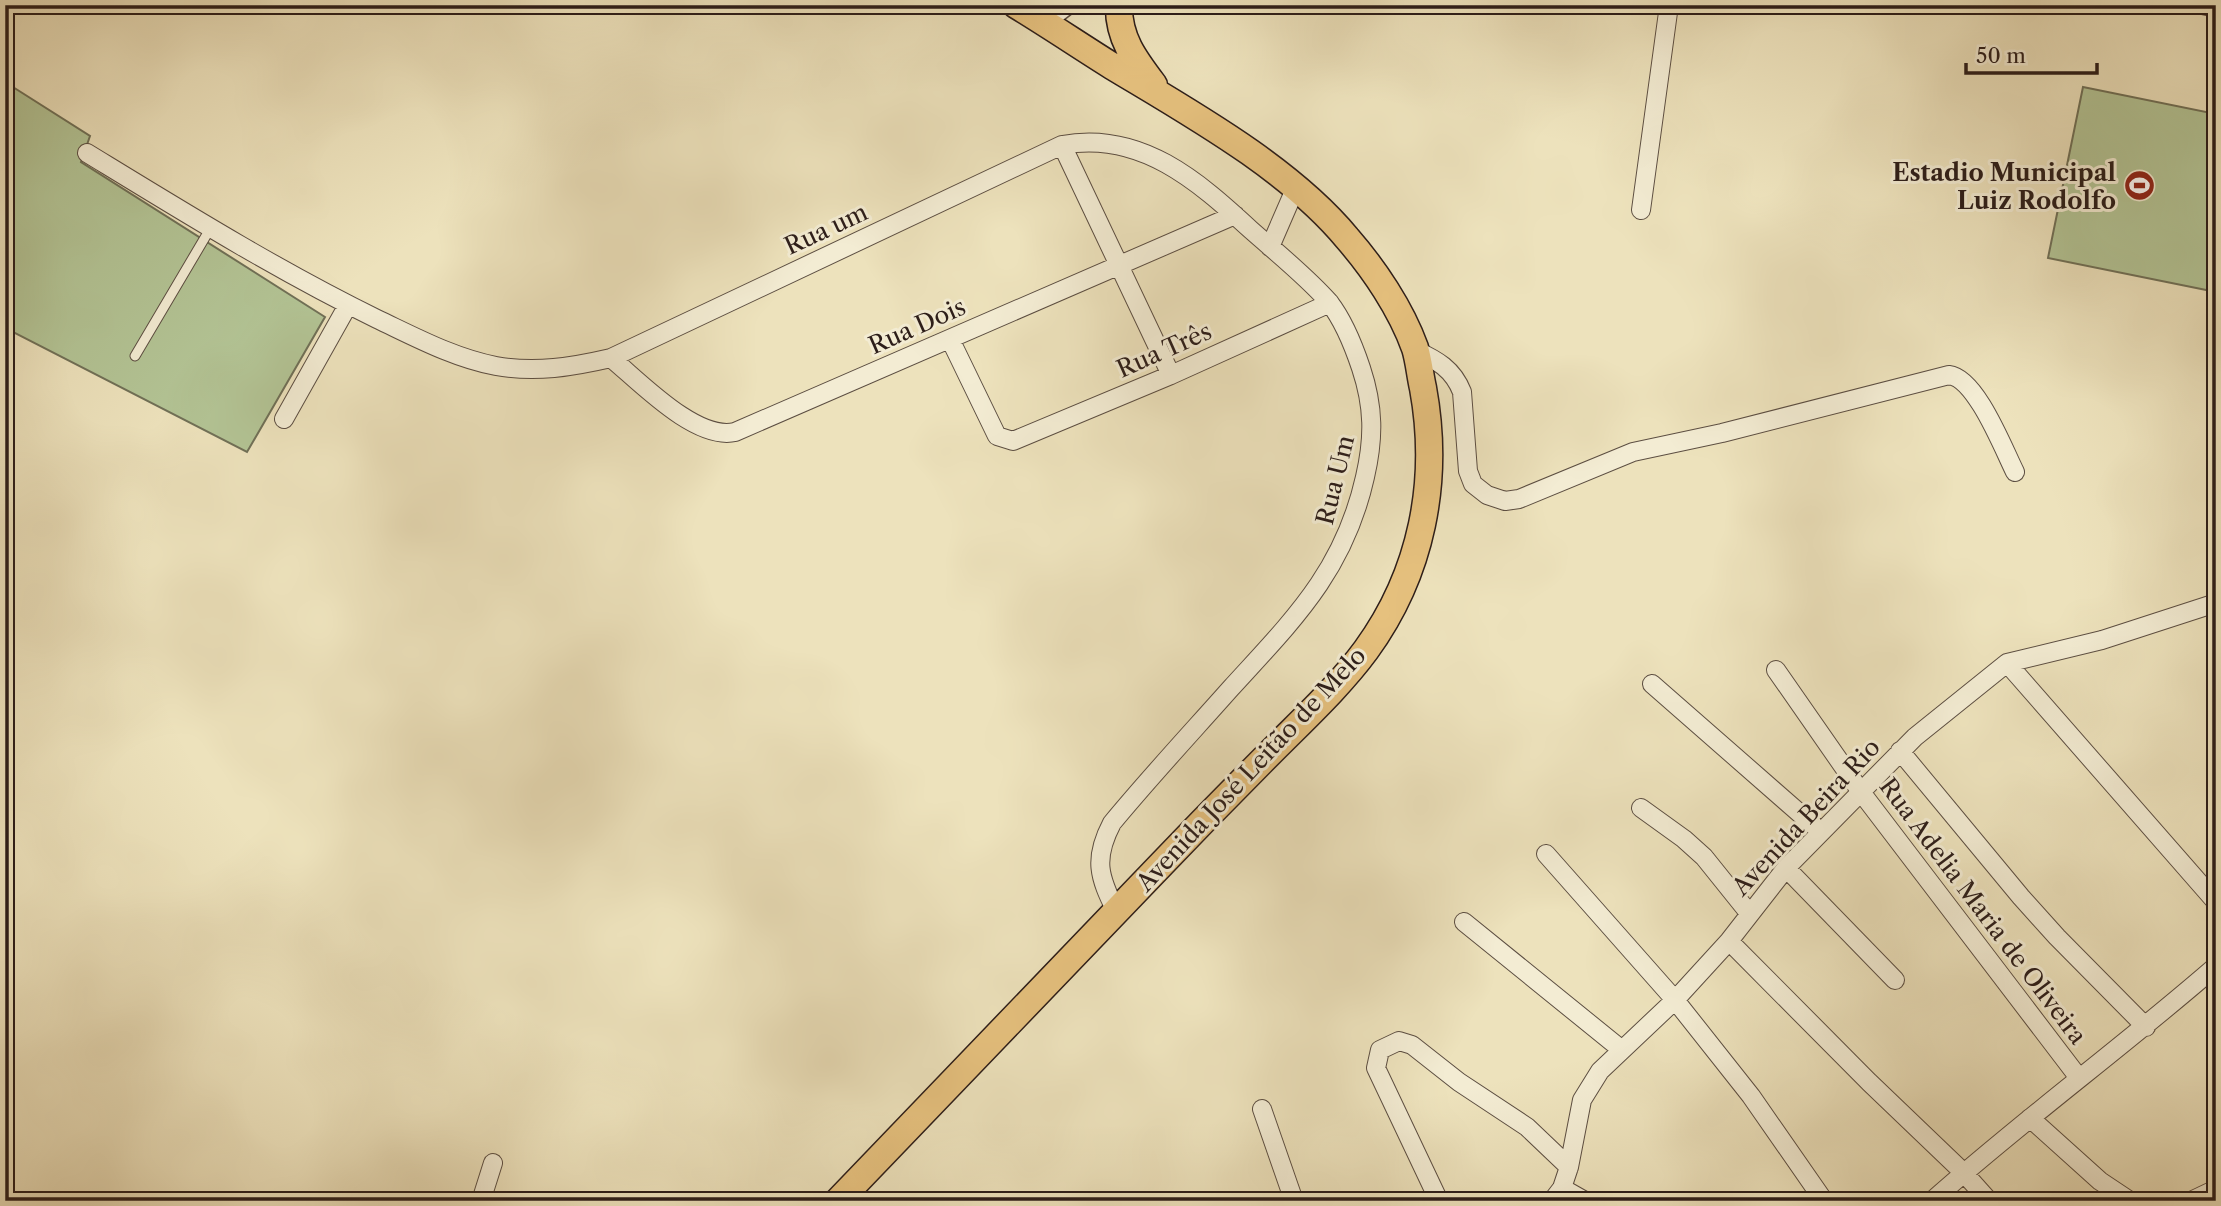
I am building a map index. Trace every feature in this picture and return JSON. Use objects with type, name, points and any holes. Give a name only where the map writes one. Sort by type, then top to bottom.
[{"type":"main road","points":[[1119,5],[1124,39],[1132,56],[1159,92]]},
{"type":"main road","name":"Avenida José Leitão de Melo","points":[[838,1201],[1315,708],[1364,652],[1386,620],[1399,594],[1425,517],[1431,453],[1428,418],[1415,349],[1399,314],[1371,269],[1346,236],[1296,187],[1159,92],[1114,67],[1028,9]]},
{"type":"street","points":[[1028,9],[1056,12],[1065,5]]},
{"type":"street","points":[[1641,210],[1669,5]]},
{"type":"street","points":[[2202,5],[2216,8]]},
{"type":"street","name":"Rua Um","points":[[1062,145],[1094,141],[1137,150],[1176,167],[1235,215],[1330,303],[1356,355],[1366,383],[1372,419],[1371,451],[1353,525],[1321,584],[1291,622],[1112,823],[1101,849],[1100,869],[1101,881],[1116,911]]},
{"type":"street","points":[[1062,145],[1171,375]]},
{"type":"street","name":"Rua um","points":[[87,153],[210,229],[348,305],[430,344],[494,366],[528,370],[570,368],[611,358],[1062,145]]},
{"type":"street","points":[[1270,247],[1296,187]]},
{"type":"street","name":"Rua Dois","points":[[611,358],[695,425],[721,434],[735,432],[1235,215]]},
{"type":"street","name":"Rua Três","points":[[950,339],[997,436],[1010,441],[1171,375],[1330,303]]},
{"type":"street","points":[[284,419],[348,305]]},
{"type":"street","points":[[1415,349],[1438,360],[1458,380],[1462,392],[1468,471],[1478,489],[1496,499],[1519,499],[1633,453],[1949,375],[1961,378],[1972,389],[2015,472]]},
{"type":"street","name":"Avenida Beira Rio","points":[[1557,1194],[1569,1167],[1582,1100],[1600,1071],[1675,1000],[1729,941],[1786,868],[1914,737],[2007,663],[2102,640],[2216,603]]},
{"type":"street","points":[[2007,663],[2216,902]]},
{"type":"street","name":"Rua Adelia Maria de Oliveira","points":[[1776,670],[1861,792],[2079,1078]]},
{"type":"street","points":[[1652,684],[1821,832]]},
{"type":"street","points":[[1900,751],[2021,897],[2146,1027]]},
{"type":"street","points":[[1641,808],[1704,857],[1749,913]]},
{"type":"street","points":[[1546,854],[1675,1000],[1751,1096],[1824,1201]]},
{"type":"street","points":[[1786,868],[1895,981]]},
{"type":"street","points":[[1464,922],[1622,1050]]},
{"type":"street","points":[[1729,941],[1964,1173],[1989,1201]]},
{"type":"street","points":[[1932,1201],[2079,1078],[2146,1027],[2216,966]]},
{"type":"street","points":[[1439,1201],[1377,1073],[1376,1062],[1380,1051],[1399,1041],[1412,1045],[1459,1082],[1527,1127],[1569,1167]]},
{"type":"street","points":[[1262,1109],[1294,1201]]},
{"type":"street","points":[[2030,1118],[2100,1181],[2130,1201]]},
{"type":"street","points":[[481,1201],[493,1163]]},
{"type":"street","points":[[2191,1201],[2212,1191]]},
{"type":"street","points":[[1557,1194],[1585,1201]]},
{"type":"lane","points":[[135,356],[210,229]]},
{"type":"green space","points":[[5,82],[90,136],[81,162],[325,317],[247,452],[5,328]]},
{"type":"green space","name":"Estadio Municipal Luiz Rodolfo","points":[[2083,87],[2216,114],[2216,292],[2048,258]]},
{"type":"place","name":"Estadio Municipal Luiz Rodolfo","points":[[2139,186]]}]
